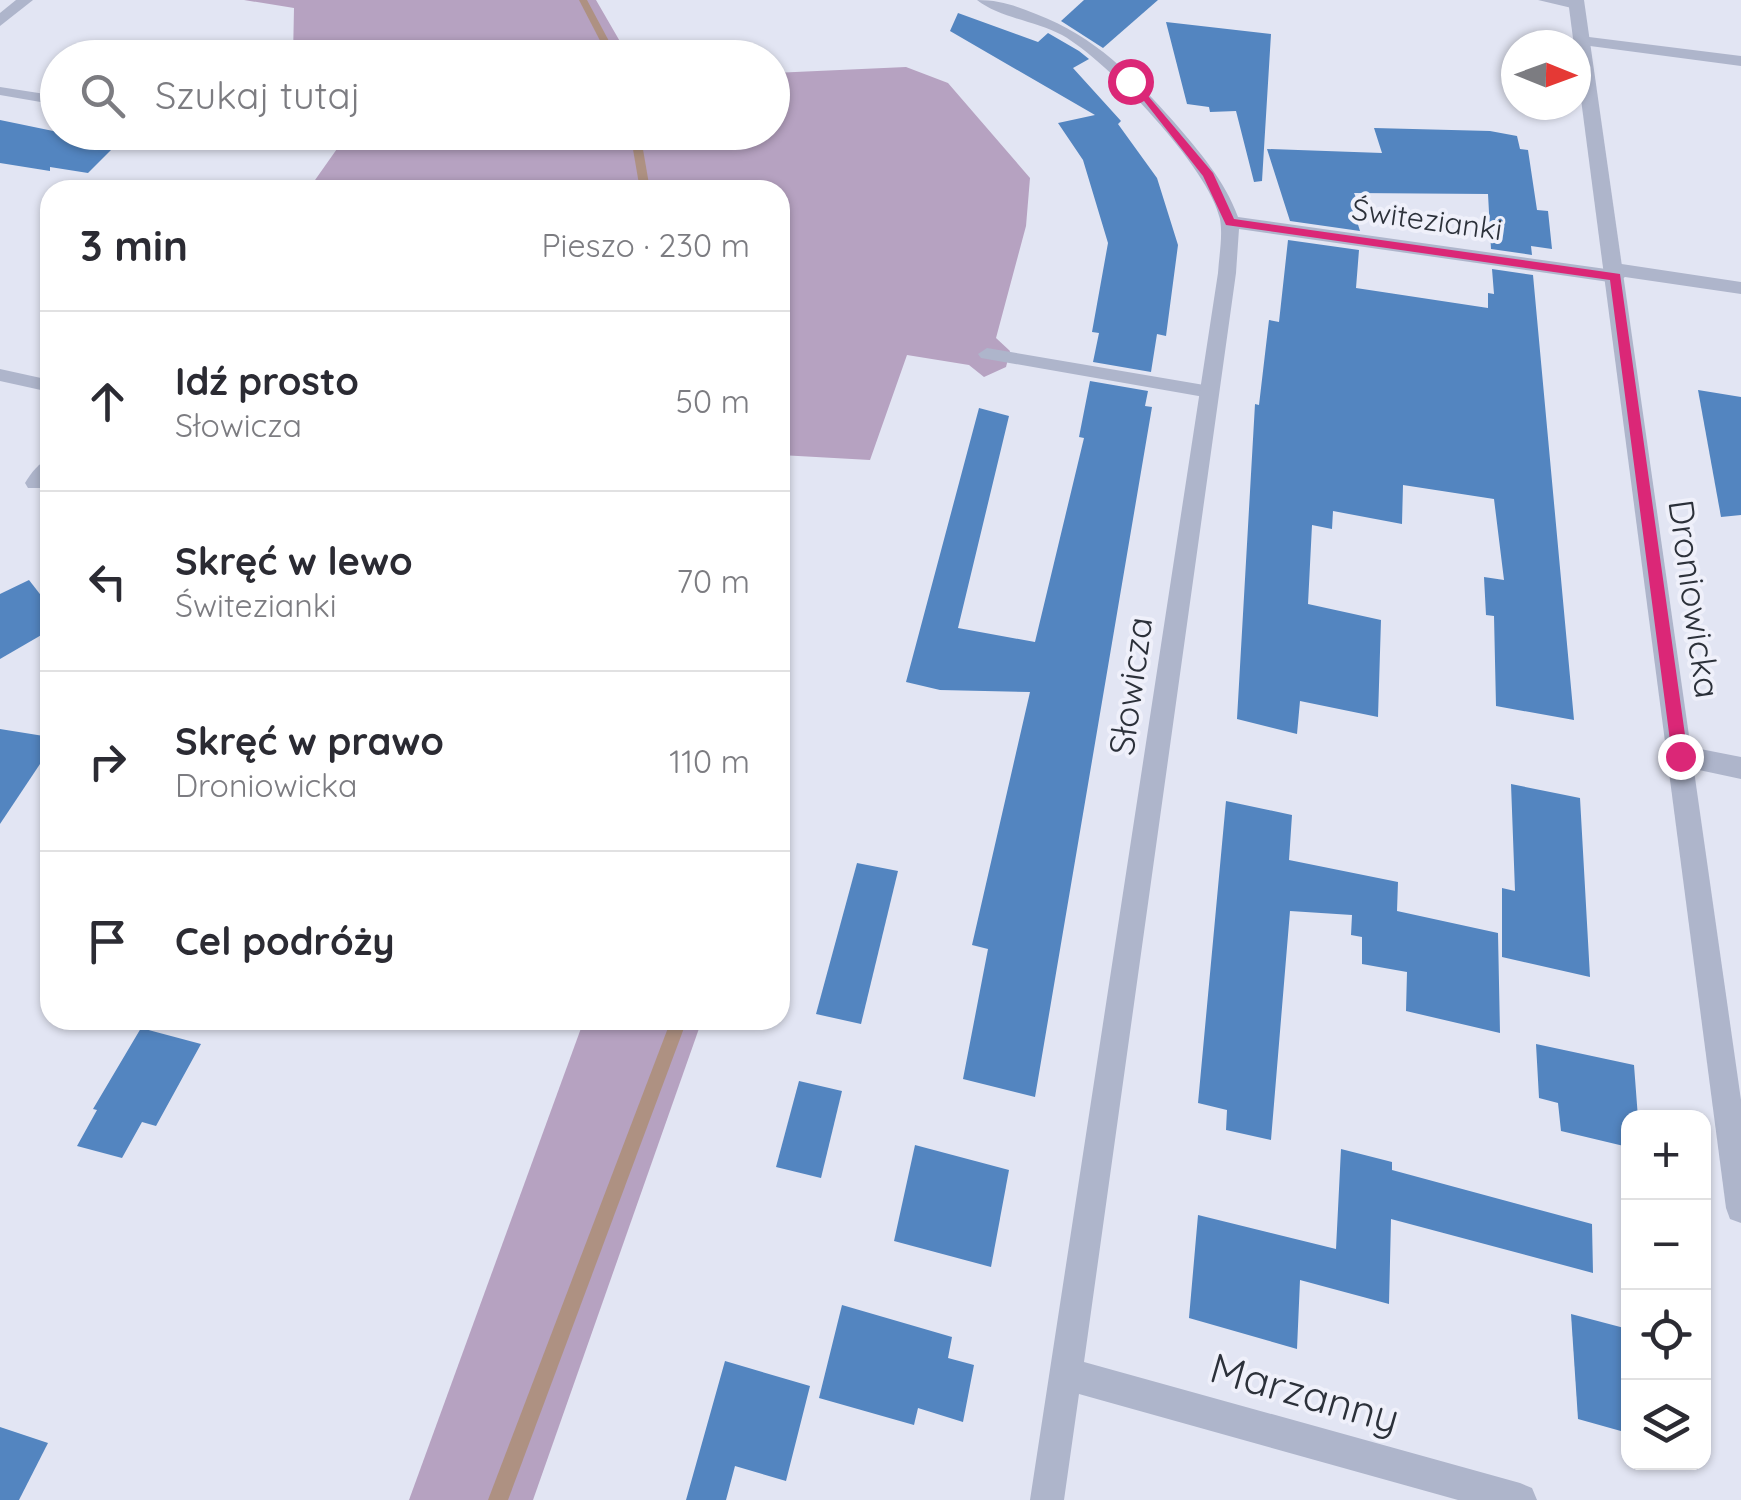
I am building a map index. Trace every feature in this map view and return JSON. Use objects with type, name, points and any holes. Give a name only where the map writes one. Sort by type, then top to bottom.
[{"type":"street","points":[[0,20],[25,0]]},
{"type":"street","name":"Słowicza","points":[[985,0],[1066,30],[1114,66],[1208,176],[1230,222],[1210,392],[1047,1500]]},
{"type":"street","points":[[1546,0],[1576,2]]},
{"type":"street","name":"Droniowicka","points":[[1576,2],[1580,30]]},
{"type":"street","points":[[1591,42],[1741,61]]},
{"type":"street","name":"Droniowicka","points":[[1591,109],[1741,1208]]},
{"type":"street","name":"Świtezianki","points":[[1230,222],[1741,288]]},
{"type":"street","points":[[1680,756],[1741,768]]},
{"type":"street","name":"Marzanny","points":[[1065,1372],[1520,1500]]},
{"type":"lane","points":[[0,90],[40,98]]},
{"type":"lane","points":[[988,354],[1210,392]]},
{"type":"lane","points":[[0,375],[40,384]]},
{"type":"lane","points":[[35,483],[40,477]]},
{"type":"shaded area","points":[[244,0],[596,0],[619,40],[293,40],[294,8]]},
{"type":"shaded area","points":[[906,67],[948,83],[1030,178],[1026,226],[996,338],[1010,351],[1006,367],[984,377],[969,365],[907,355],[870,460],[790,456],[790,180],[315,180],[336,150],[790,150],[790,72]]},
{"type":"shaded area","points":[[580,1030],[698,1030],[533,1500],[409,1500]]},
{"type":"building","points":[[1084,0],[1158,0],[1103,48],[1061,21]]},
{"type":"building","points":[[958,13],[1038,42],[1048,33],[1089,59],[1073,68],[1121,121],[1118,124],[1157,178],[1178,245],[1166,336],[1157,334],[1151,372],[1093,362],[1099,333],[1092,332],[1108,243],[1083,160],[1058,123],[1095,115],[950,31]]},
{"type":"building","points":[[1166,22],[1271,34],[1262,181],[1254,182],[1236,111],[1210,112],[1209,107],[1187,104]]},
{"type":"building","points":[[0,120],[40,128],[40,150],[111,150],[88,173],[0,163]]},
{"type":"building","points":[[1374,128],[1490,131],[1517,136],[1520,149],[1528,150],[1537,210],[1548,211],[1552,249],[1531,246],[1532,255],[1491,249],[1488,194],[1354,193],[1358,202],[1351,202],[1360,231],[1290,221],[1267,149],[1382,153]]},
{"type":"building","points":[[1288,240],[1359,250],[1356,288],[1488,308],[1488,293],[1494,294],[1492,269],[1533,275],[1574,720],[1496,706],[1494,616],[1486,615],[1484,577],[1504,580],[1494,499],[1403,485],[1402,524],[1333,511],[1332,529],[1312,525],[1308,604],[1381,620],[1378,717],[1300,701],[1297,734],[1237,719],[1255,404],[1259,405],[1269,320],[1279,322]]},
{"type":"building","points":[[1090,381],[1148,391],[1145,406],[1152,407],[1035,1097],[963,1079],[988,949],[972,945],[1030,692],[940,690],[906,682],[979,408],[1009,416],[958,628],[1035,642],[1084,438],[1079,437]]},
{"type":"building","points":[[1698,390],[1741,397],[1741,515],[1721,517]]},
{"type":"building","points":[[29,580],[40,594],[40,636],[0,659],[0,594]]},
{"type":"building","points":[[0,729],[40,735],[40,764],[0,824]]},
{"type":"building","points":[[1511,784],[1580,798],[1590,977],[1502,957],[1502,888],[1515,891]]},
{"type":"building","points":[[1226,801],[1292,815],[1289,860],[1398,882],[1397,911],[1498,933],[1500,1033],[1406,1011],[1407,972],[1362,964],[1362,937],[1351,935],[1352,915],[1290,911],[1271,1140],[1226,1130],[1227,1110],[1198,1103]]},
{"type":"building","points":[[857,863],[898,871],[861,1024],[816,1014]]},
{"type":"building","points":[[140,1030],[201,1044],[156,1126],[142,1122],[122,1158],[77,1146],[97,1110],[93,1109]]},
{"type":"building","points":[[1536,1044],[1634,1065],[1637,1110],[1621,1110],[1621,1145],[1561,1131],[1558,1103],[1539,1098]]},
{"type":"building","points":[[799,1081],[842,1091],[821,1178],[776,1167]]},
{"type":"building","points":[[915,1145],[1009,1170],[991,1267],[894,1241]]},
{"type":"building","points":[[1341,1149],[1392,1162],[1392,1170],[1592,1224],[1593,1273],[1391,1219],[1389,1304],[1300,1280],[1297,1349],[1189,1318],[1198,1215],[1336,1249]]},
{"type":"building","points":[[842,1305],[952,1337],[948,1358],[974,1365],[963,1422],[918,1408],[914,1425],[819,1398]]},
{"type":"building","points":[[1571,1314],[1621,1327],[1621,1431],[1578,1419]]},
{"type":"building","points":[[725,1361],[810,1386],[786,1481],[735,1466],[726,1500],[686,1500]]},
{"type":"building","points":[[0,1427],[48,1443],[19,1500],[0,1500]]},
{"type":"waterway","points":[[583,0],[604,40]]},
{"type":"waterway","points":[[638,150],[643,180]]},
{"type":"waterway","points":[[498,1500],[675,1030]]},
{"type":"route","points":[[1130,81],[1208,176],[1222,198],[1230,222],[1616,277],[1680,756]]}]
